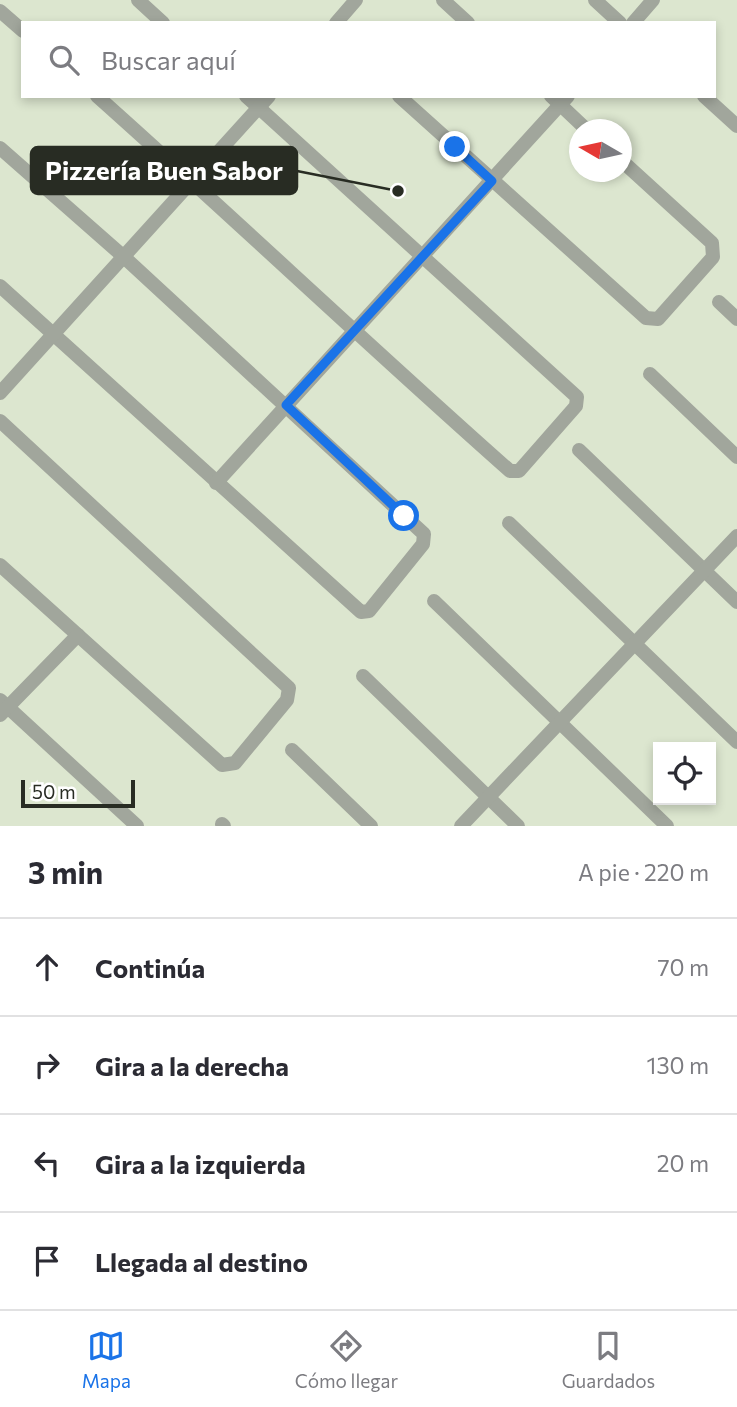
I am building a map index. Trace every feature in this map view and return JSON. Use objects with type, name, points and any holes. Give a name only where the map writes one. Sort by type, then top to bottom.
[{"type":"street","points":[[138,0],[161,21]]},
{"type":"street","points":[[337,21],[356,0]]},
{"type":"street","points":[[443,0],[466,21]]},
{"type":"street","points":[[595,0],[618,21]]},
{"type":"street","points":[[635,21],[653,0]]},
{"type":"street","points":[[0,11],[21,29]]},
{"type":"street","points":[[99,98],[192,181],[352,332],[510,471],[519,471],[576,406],[577,397],[248,98]]},
{"type":"street","points":[[0,394],[267,98]]},
{"type":"street","points":[[401,98],[646,318],[658,319],[713,257],[715,251],[712,243],[632,171]]},
{"type":"street","points":[[706,98],[737,125]]},
{"type":"street","points":[[216,483],[492,181],[559,99],[577,119]]},
{"type":"street","points":[[0,148],[124,257],[424,534],[423,544],[369,611],[361,612],[0,286]]},
{"type":"street","points":[[719,302],[737,319]]},
{"type":"street","points":[[650,374],[737,457]]},
{"type":"street","points":[[0,421],[289,688],[289,694],[235,762],[222,765],[0,565]]},
{"type":"street","points":[[579,450],[737,602]]},
{"type":"street","points":[[509,523],[737,742]]},
{"type":"street","points":[[461,826],[737,536]]},
{"type":"street","points":[[434,601],[667,826]]},
{"type":"street","points":[[78,635],[2,707],[136,826]]},
{"type":"street","points":[[363,676],[518,826]]},
{"type":"street","points":[[292,750],[372,826]]},
{"type":"place","name":"Pizzería Buen Sabor","points":[[398,191]]},
{"type":"route","points":[[404,516],[286,405],[492,181],[455,147]]}]
